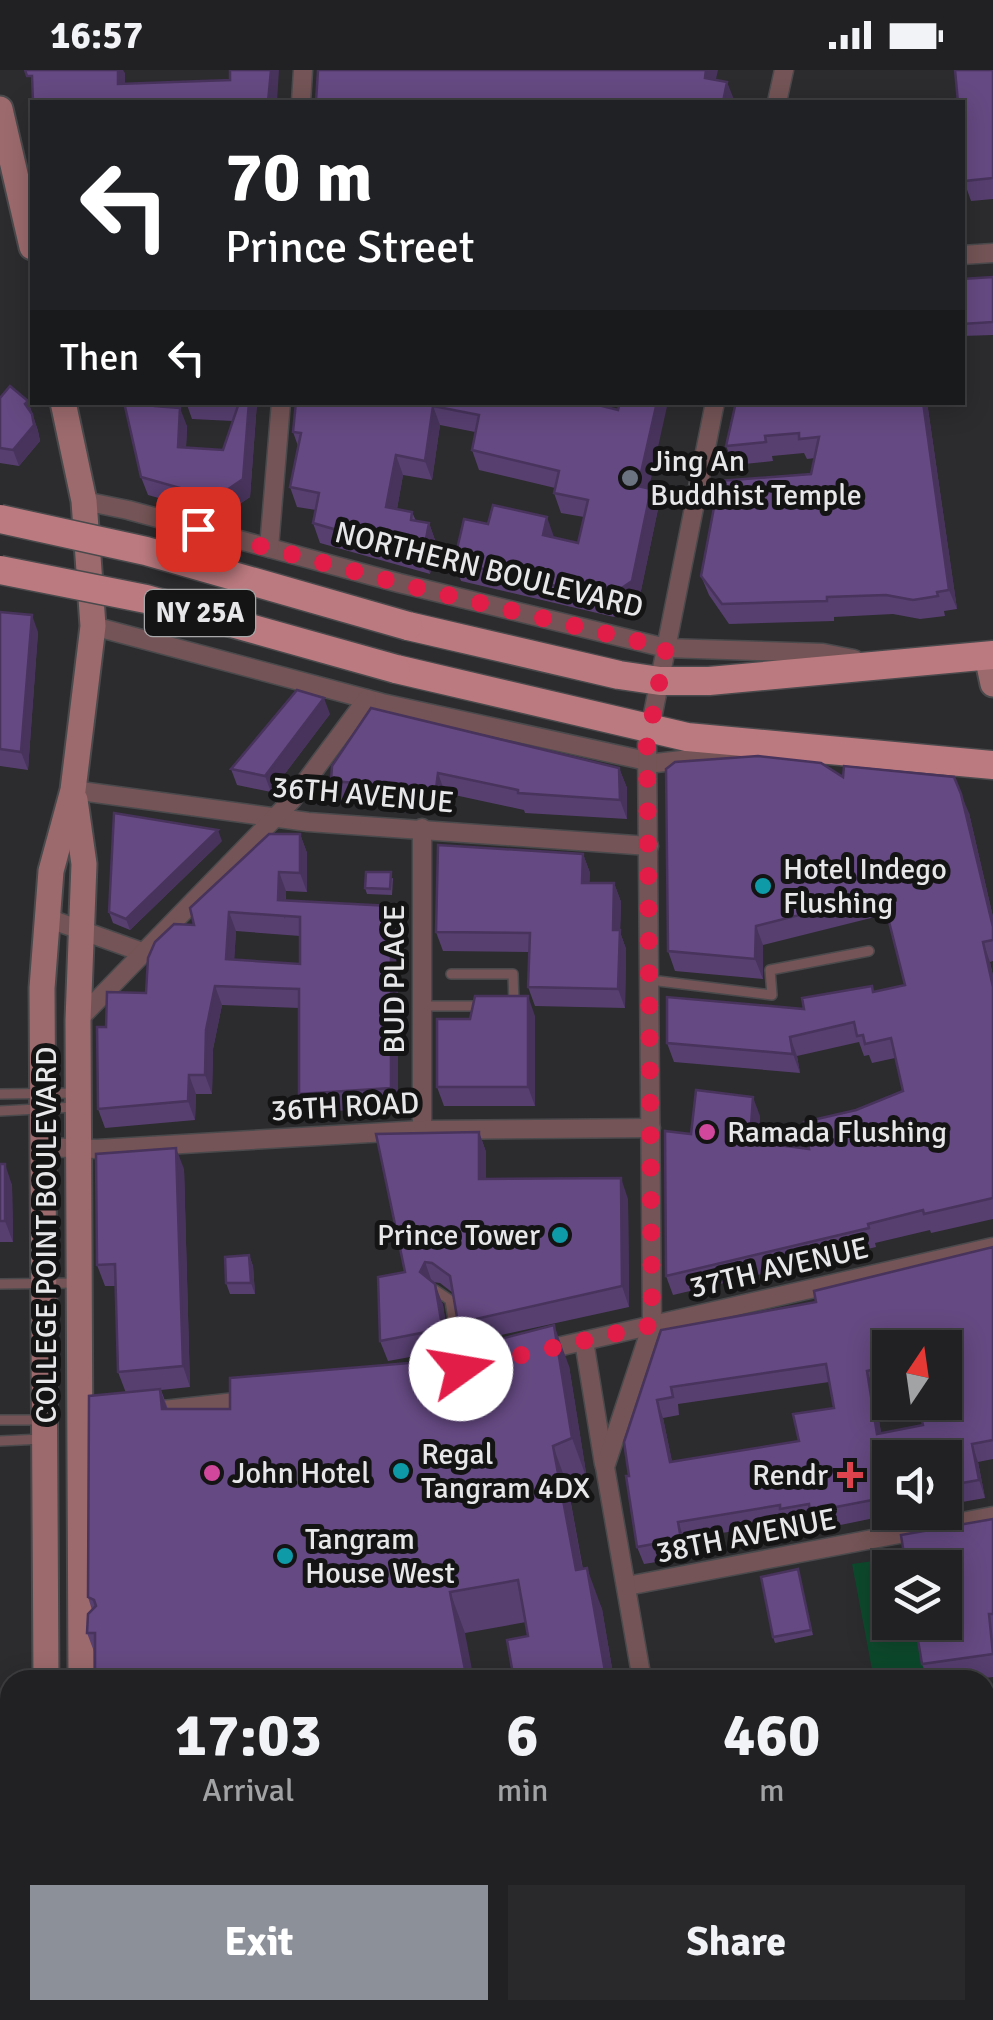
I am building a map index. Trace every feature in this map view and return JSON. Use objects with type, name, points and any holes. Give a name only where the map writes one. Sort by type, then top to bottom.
[{"type":"main road","points":[[0,109],[30,238]]},
{"type":"main road","name":"COLLEGE POINT BOULEVARD","points":[[46,1670],[42,988],[51,871],[73,790],[93,626],[84,501],[65,405]]},
{"type":"main road","name":"NORTHERN BOULEVARD","points":[[0,519],[109,542],[408,626],[660,681],[709,681],[990,656]]},
{"type":"main road","name":"NY 25A","points":[[0,570],[146,599],[396,669],[650,730],[687,737],[993,765]]},
{"type":"main road","points":[[990,656],[993,684]]},
{"type":"main road","name":"COLLEGE POINT BOULEVARD","points":[[73,790],[84,864],[78,1020],[79,1283],[89,1418],[89,1647],[83,1670]]},
{"type":"street","points":[[301,100],[303,70]]},
{"type":"street","points":[[777,100],[784,70]]},
{"type":"street","points":[[965,255],[993,253]]},
{"type":"street","points":[[269,548],[281,405]]},
{"type":"street","points":[[605,1467],[652,1325],[650,730],[715,405]]},
{"type":"street","name":"NORTHERN BOULEVARD","points":[[84,501],[666,648],[822,654],[884,665]]},
{"type":"street","points":[[93,626],[367,699],[648,762],[676,762],[794,746]]},
{"type":"street","points":[[78,1020],[276,816],[367,699]]},
{"type":"street","name":"36TH AVENUE","points":[[73,790],[308,822],[649,846]]},
{"type":"street","name":"BUD PLACE","points":[[422,828],[422,1130]]},
{"type":"street","points":[[47,918],[142,952]]},
{"type":"street","name":"36TH ROAD","points":[[42,1147],[422,1130],[651,1128]]},
{"type":"street","name":"37TH AVENUE","points":[[514,1357],[993,1247]]},
{"type":"street","points":[[584,1341],[640,1670]]},
{"type":"street","points":[[135,1413],[281,1397]]},
{"type":"street","points":[[45,1430],[89,1418]]},
{"type":"street","name":"38TH AVENUE","points":[[627,1586],[993,1516]]},
{"type":"lane","points":[[650,980],[772,995],[770,970],[869,951]]},
{"type":"lane","points":[[422,1006],[514,1006],[513,974],[451,974]]},
{"type":"lane","points":[[0,1094],[42,1101],[78,1100]]},
{"type":"lane","points":[[0,1111],[42,1101]]},
{"type":"lane","points":[[0,1284],[79,1283]]},
{"type":"lane","points":[[436,1290],[450,1300],[461,1369]]},
{"type":"lane","points":[[0,1420],[45,1430]]},
{"type":"lane","points":[[0,1441],[45,1430]]},
{"type":"lane","points":[[46,1648],[89,1647]]},
{"type":"green space","points":[[872,1561],[872,1640],[923,1640],[928,1670],[872,1670],[852,1564]]},
{"type":"building","points":[[25,70],[118,70],[118,84],[230,80],[230,70],[271,70],[268,100],[33,100],[32,76],[27,76]]},
{"type":"building","points":[[318,70],[706,70],[705,78],[727,82],[723,100],[316,100]]},
{"type":"building","points":[[955,70],[993,70],[993,178],[965,181],[965,100],[958,100]]},
{"type":"building","points":[[993,277],[993,322],[965,324],[965,279]]},
{"type":"building","points":[[10,386],[28,401],[25,404],[34,425],[13,450],[0,448],[0,398]]},
{"type":"building","points":[[125,405],[180,408],[178,447],[223,450],[238,405],[249,405],[243,479],[215,498],[141,477]]},
{"type":"building","points":[[296,405],[598,405],[618,410],[619,405],[656,405],[638,486],[651,489],[632,581],[607,598],[454,562],[464,519],[488,524],[493,505],[547,517],[543,535],[578,543],[588,500],[554,493],[559,471],[472,450],[479,415],[433,406],[425,461],[396,455],[386,507],[412,512],[411,520],[429,523],[423,555],[313,523],[319,493],[290,487],[301,433],[293,432]]},
{"type":"building","points":[[735,405],[923,405],[949,590],[913,600],[886,595],[722,604],[701,576],[719,481],[811,474],[819,437],[799,439],[799,433],[765,436],[766,442],[726,446]]},
{"type":"building","points":[[0,612],[32,615],[21,752],[0,749]]},
{"type":"building","points":[[297,690],[324,698],[265,776],[231,769]]},
{"type":"building","points":[[371,708],[619,768],[620,800],[518,793],[438,773],[436,789],[331,781],[332,766]]},
{"type":"building","points":[[758,756],[821,763],[843,777],[844,766],[954,777],[993,927],[993,940],[983,942],[993,987],[993,1198],[924,1214],[923,1210],[868,1224],[869,1228],[666,1276],[665,1131],[691,1134],[696,1090],[753,1097],[750,1141],[809,1149],[804,1122],[856,1110],[903,1091],[891,1038],[865,1044],[863,1035],[857,1036],[854,1022],[790,1037],[793,1054],[667,1043],[667,997],[804,1009],[802,998],[872,986],[873,992],[905,985],[882,894],[756,926],[755,959],[668,951],[666,769],[675,762]]},
{"type":"building","points":[[114,813],[218,830],[126,919],[109,912]]},
{"type":"building","points":[[269,834],[300,834],[300,873],[279,872],[278,900],[391,906],[391,1088],[299,1094],[299,989],[215,986],[206,1030],[205,1075],[189,1075],[188,1101],[98,1109],[97,1027],[106,1027],[107,992],[146,993],[148,958],[155,942],[174,924],[194,925],[190,908]],"holes":[[[229,912],[300,917],[300,964],[226,959]]]},
{"type":"building","points":[[438,845],[583,854],[582,883],[614,883],[613,930],[620,930],[618,989],[528,987],[530,933],[436,932]]},
{"type":"building","points":[[366,872],[391,872],[390,889],[365,888]]},
{"type":"building","points":[[475,996],[528,996],[528,1087],[437,1087],[437,1019],[470,1019]]},
{"type":"building","points":[[479,1132],[479,1179],[621,1178],[622,1286],[458,1323],[450,1276],[425,1262],[420,1272],[435,1284],[442,1326],[380,1341],[378,1277],[405,1272],[376,1134]]},
{"type":"building","points":[[176,1148],[183,1366],[118,1372],[115,1264],[97,1265],[96,1154]]},
{"type":"building","points":[[0,1164],[5,1164],[5,1221],[0,1221]]},
{"type":"building","points":[[993,1247],[993,1440],[972,1444],[979,1480],[962,1483],[962,1440],[872,1440],[872,1500],[810,1512],[809,1504],[780,1509],[780,1505],[678,1522],[681,1539],[637,1547],[624,1442],[661,1330],[816,1302],[814,1291]],"holes":[[[826,1364],[834,1408],[793,1414],[799,1441],[670,1462],[657,1400],[673,1397],[671,1387]]]},
{"type":"building","points":[[249,1255],[251,1283],[226,1283],[225,1257]]},
{"type":"building","points":[[554,1325],[572,1438],[553,1446],[576,1570],[587,1568],[605,1670],[512,1670],[507,1640],[528,1636],[518,1580],[450,1592],[465,1670],[95,1670],[95,1633],[87,1633],[88,1614],[96,1606],[88,1597],[89,1396],[160,1389],[162,1409],[230,1409],[230,1378],[409,1363]]},
{"type":"building","points":[[993,1519],[993,1614],[989,1614],[993,1654],[922,1664],[918,1640],[962,1640],[962,1550],[903,1550],[901,1535],[962,1530],[962,1524]]},
{"type":"building","points":[[798,1569],[811,1630],[773,1637],[761,1577]]},
{"type":"place","name":"Jing An Buddhist Temple","points":[[630,478]]},
{"type":"place","name":"Hotel Indego Flushing","points":[[763,886]]},
{"type":"place","name":"Ramada Flushing","points":[[707,1132]]},
{"type":"place","name":"Prince Tower","points":[[560,1235]]},
{"type":"place","name":"Regal Tangram 4DX","points":[[401,1471]]},
{"type":"place","name":"John Hotel","points":[[212,1473]]},
{"type":"place","name":"Rendr","points":[[850,1475]]},
{"type":"place","name":"Tangram House West","points":[[285,1556]]},
{"type":"route","points":[[198,529],[398,583],[666,648],[647,744],[652,1325],[461,1369]]}]
